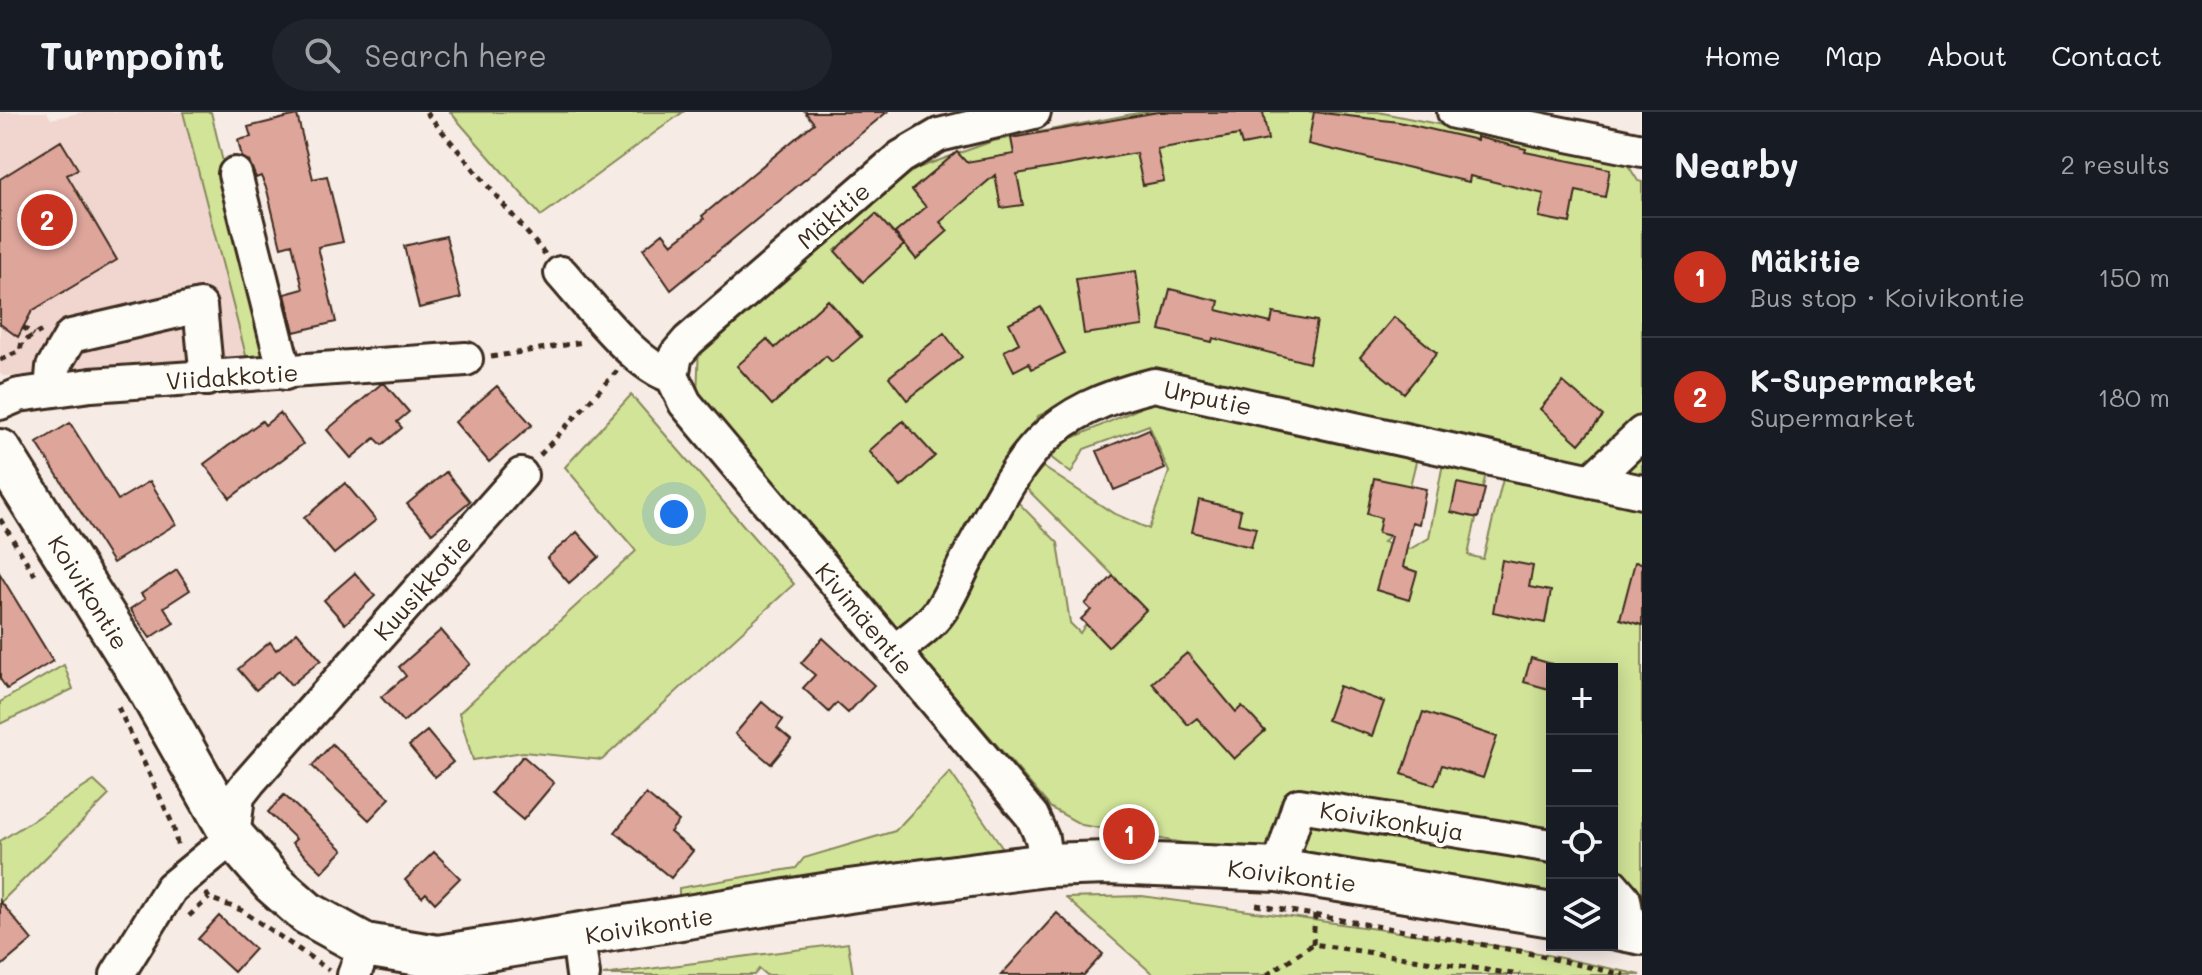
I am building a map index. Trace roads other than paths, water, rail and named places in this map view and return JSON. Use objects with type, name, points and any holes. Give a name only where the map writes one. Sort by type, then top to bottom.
[{"type":"main road","name":"Koivikontie","points":[[0,451],[144,680],[233,837],[273,883],[359,960],[580,956],[849,891],[1046,865],[1146,863],[1278,870],[1546,914]]},
{"type":"street","name":"Mäkitie","points":[[672,376],[676,355],[688,341],[901,157],[939,135],[1034,112]]},
{"type":"street","points":[[1454,112],[1642,150]]},
{"type":"street","points":[[235,174],[285,373]]},
{"type":"street","points":[[561,273],[622,339],[660,373],[672,376]]},
{"type":"street","points":[[51,390],[53,367],[71,336],[200,306],[207,379]]},
{"type":"street","name":"Viidakkotie","points":[[0,403],[19,395],[51,390],[466,359]]},
{"type":"street","name":"Kivimäentie","points":[[672,376],[685,403],[1032,816],[1042,838],[1046,865]]},
{"type":"street","name":"Urputie","points":[[894,652],[939,613],[1011,477],[1034,445],[1082,408],[1119,393],[1154,385],[1642,492]]},
{"type":"street","points":[[1591,481],[1642,433]]},
{"type":"street","name":"Kuusikkotie","points":[[233,837],[238,796],[249,782],[521,475]]},
{"type":"street","name":"Koivikonkuja","points":[[1278,870],[1299,805],[1546,845]]},
{"type":"street","points":[[117,975],[171,888],[233,837]]},
{"type":"street","points":[[1618,892],[1624,899],[1628,930]]},
{"type":"place","name":"K-Supermarket","points":[[47,220]]},
{"type":"place","name":"Mäkitie","points":[[1129,834]]}]
